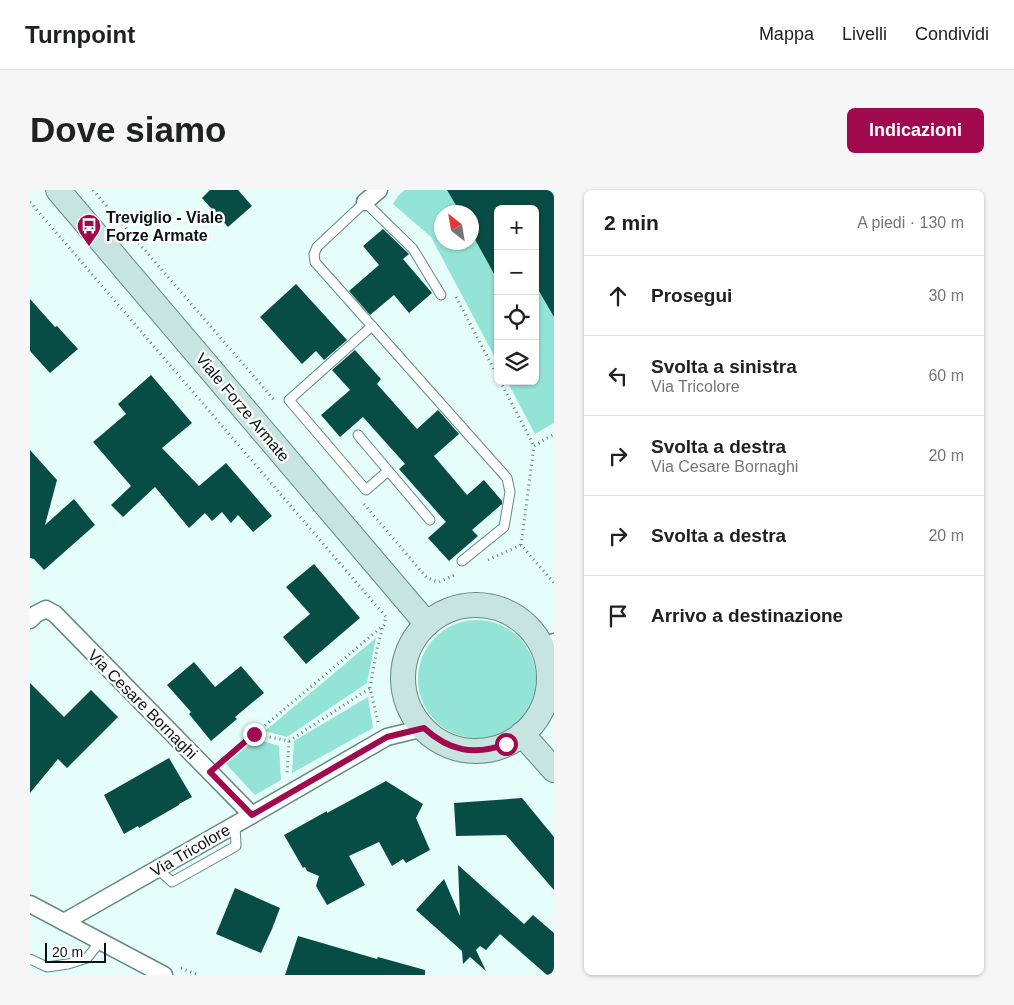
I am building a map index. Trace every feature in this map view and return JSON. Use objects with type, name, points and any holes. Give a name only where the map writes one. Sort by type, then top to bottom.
[{"type":"street","name":"Viale Forze Armate","points":[[58,190],[427,624]]},
{"type":"street","points":[[365,202],[379,190]]},
{"type":"street","points":[[467,605],[490,606],[520,619],[548,645],[546,656],[549,671],[548,693],[541,712],[530,728],[515,740],[488,750],[457,748],[441,742],[433,736],[414,716],[410,708],[405,691],[404,676],[407,655],[418,634],[427,624],[440,615],[467,605]]},
{"type":"street","name":"Via Cesare Bornaghi","points":[[30,620],[36,614],[46,609],[55,614],[252,815]]},
{"type":"street","name":"Via Tricolore","points":[[64,922],[387,737],[424,728]]},
{"type":"street","points":[[522,734],[554,770]]},
{"type":"street","points":[[30,904],[164,975]]},
{"type":"lane","points":[[441,295],[413,249],[365,202],[318,247],[314,254],[315,262],[507,478],[510,492],[504,527],[462,561]]},
{"type":"lane","points":[[372,326],[289,400],[366,490],[388,471]]},
{"type":"lane","points":[[358,435],[430,520]]},
{"type":"lane","points":[[30,959],[46,967],[68,964],[87,958],[100,942]]},
{"type":"path","points":[[31,201],[386,617]]},
{"type":"path","points":[[502,385],[534,446],[521,545]]},
{"type":"path","points":[[534,446],[554,434]]},
{"type":"path","points":[[378,724],[370,688],[376,649],[388,609],[404,595]]},
{"type":"path","points":[[210,772],[384,625]]},
{"type":"path","points":[[254,734],[290,741],[370,688]]},
{"type":"path","points":[[287,774],[290,741]]},
{"type":"green space","points":[[405,190],[554,190],[554,423],[535,434],[509,385],[539,385],[539,205],[494,205],[494,355],[438,250],[479,250],[479,205],[434,205],[434,243],[431,237],[393,204]]},
{"type":"green space","points":[[477,620],[500,624],[519,637],[532,656],[536,679],[532,702],[519,721],[500,734],[477,738],[454,734],[435,721],[422,702],[418,679],[422,656],[435,637],[454,624]]},
{"type":"green space","points":[[376,638],[367,683],[287,737],[265,731]]},
{"type":"green space","points":[[368,697],[373,728],[292,773],[294,741]]},
{"type":"green space","points":[[256,739],[279,746],[281,780],[255,795],[226,764]]},
{"type":"building","points":[[210,190],[238,190],[252,206],[228,227],[202,198]]},
{"type":"building","points":[[447,190],[554,190],[554,317],[539,291],[539,205],[494,205],[494,274],[479,247],[479,205],[456,205]]},
{"type":"building","points":[[383,229],[409,254],[403,259],[432,293],[409,313],[394,295],[370,315],[349,291],[379,265],[363,246]]},
{"type":"building","points":[[296,284],[347,340],[324,360],[316,351],[302,364],[260,317]]},
{"type":"building","points":[[30,299],[78,349],[50,373],[30,351]]},
{"type":"building","points":[[355,350],[381,379],[377,384],[417,429],[438,410],[459,434],[434,456],[467,495],[484,480],[502,501],[502,504],[472,530],[478,536],[449,561],[428,538],[446,522],[399,469],[405,464],[363,417],[340,437],[321,415],[350,390],[332,370]]},
{"type":"building","points":[[151,375],[192,423],[162,448],[199,486],[226,463],[272,516],[253,532],[238,515],[231,523],[222,512],[212,521],[205,513],[189,528],[155,487],[123,517],[111,505],[131,486],[93,442],[126,414],[118,404]]},
{"type":"building","points":[[30,450],[57,480],[45,525],[74,499],[95,525],[44,570],[34,559],[30,558]]},
{"type":"building","points":[[314,564],[360,618],[306,664],[283,637],[310,614],[286,587]]},
{"type":"building","points":[[194,662],[215,687],[241,666],[264,693],[235,717],[237,719],[211,741],[189,714],[191,712],[167,685]]},
{"type":"building","points":[[30,683],[64,717],[91,690],[118,717],[67,768],[58,759],[30,793]]},
{"type":"building","points":[[169,758],[192,797],[139,828],[138,826],[124,834],[104,795]]},
{"type":"building","points":[[386,781],[423,804],[416,818],[430,850],[406,863],[403,859],[392,866],[379,842],[349,856],[365,885],[327,905],[316,886],[319,876],[307,871],[305,867],[303,868],[284,835]]},
{"type":"building","points":[[522,798],[554,837],[554,890],[506,835],[456,836],[454,803]]},
{"type":"building","points":[[458,865],[524,924],[533,915],[554,933],[554,975],[547,975],[500,934],[486,950],[480,946],[476,950],[486,971],[470,957],[463,964],[462,951],[416,910],[444,879],[460,916]]},
{"type":"building","points":[[235,888],[280,908],[261,953],[216,934]]},
{"type":"building","points":[[298,936],[377,959],[378,957],[425,970],[425,975],[285,975]]},
{"type":"place","name":"Treviglio - Viale Forze Armate","points":[[89,247]]},
{"type":"route","points":[[254,734],[210,772],[252,815],[387,737],[424,728],[441,742],[457,748],[488,750],[506,744]]}]
